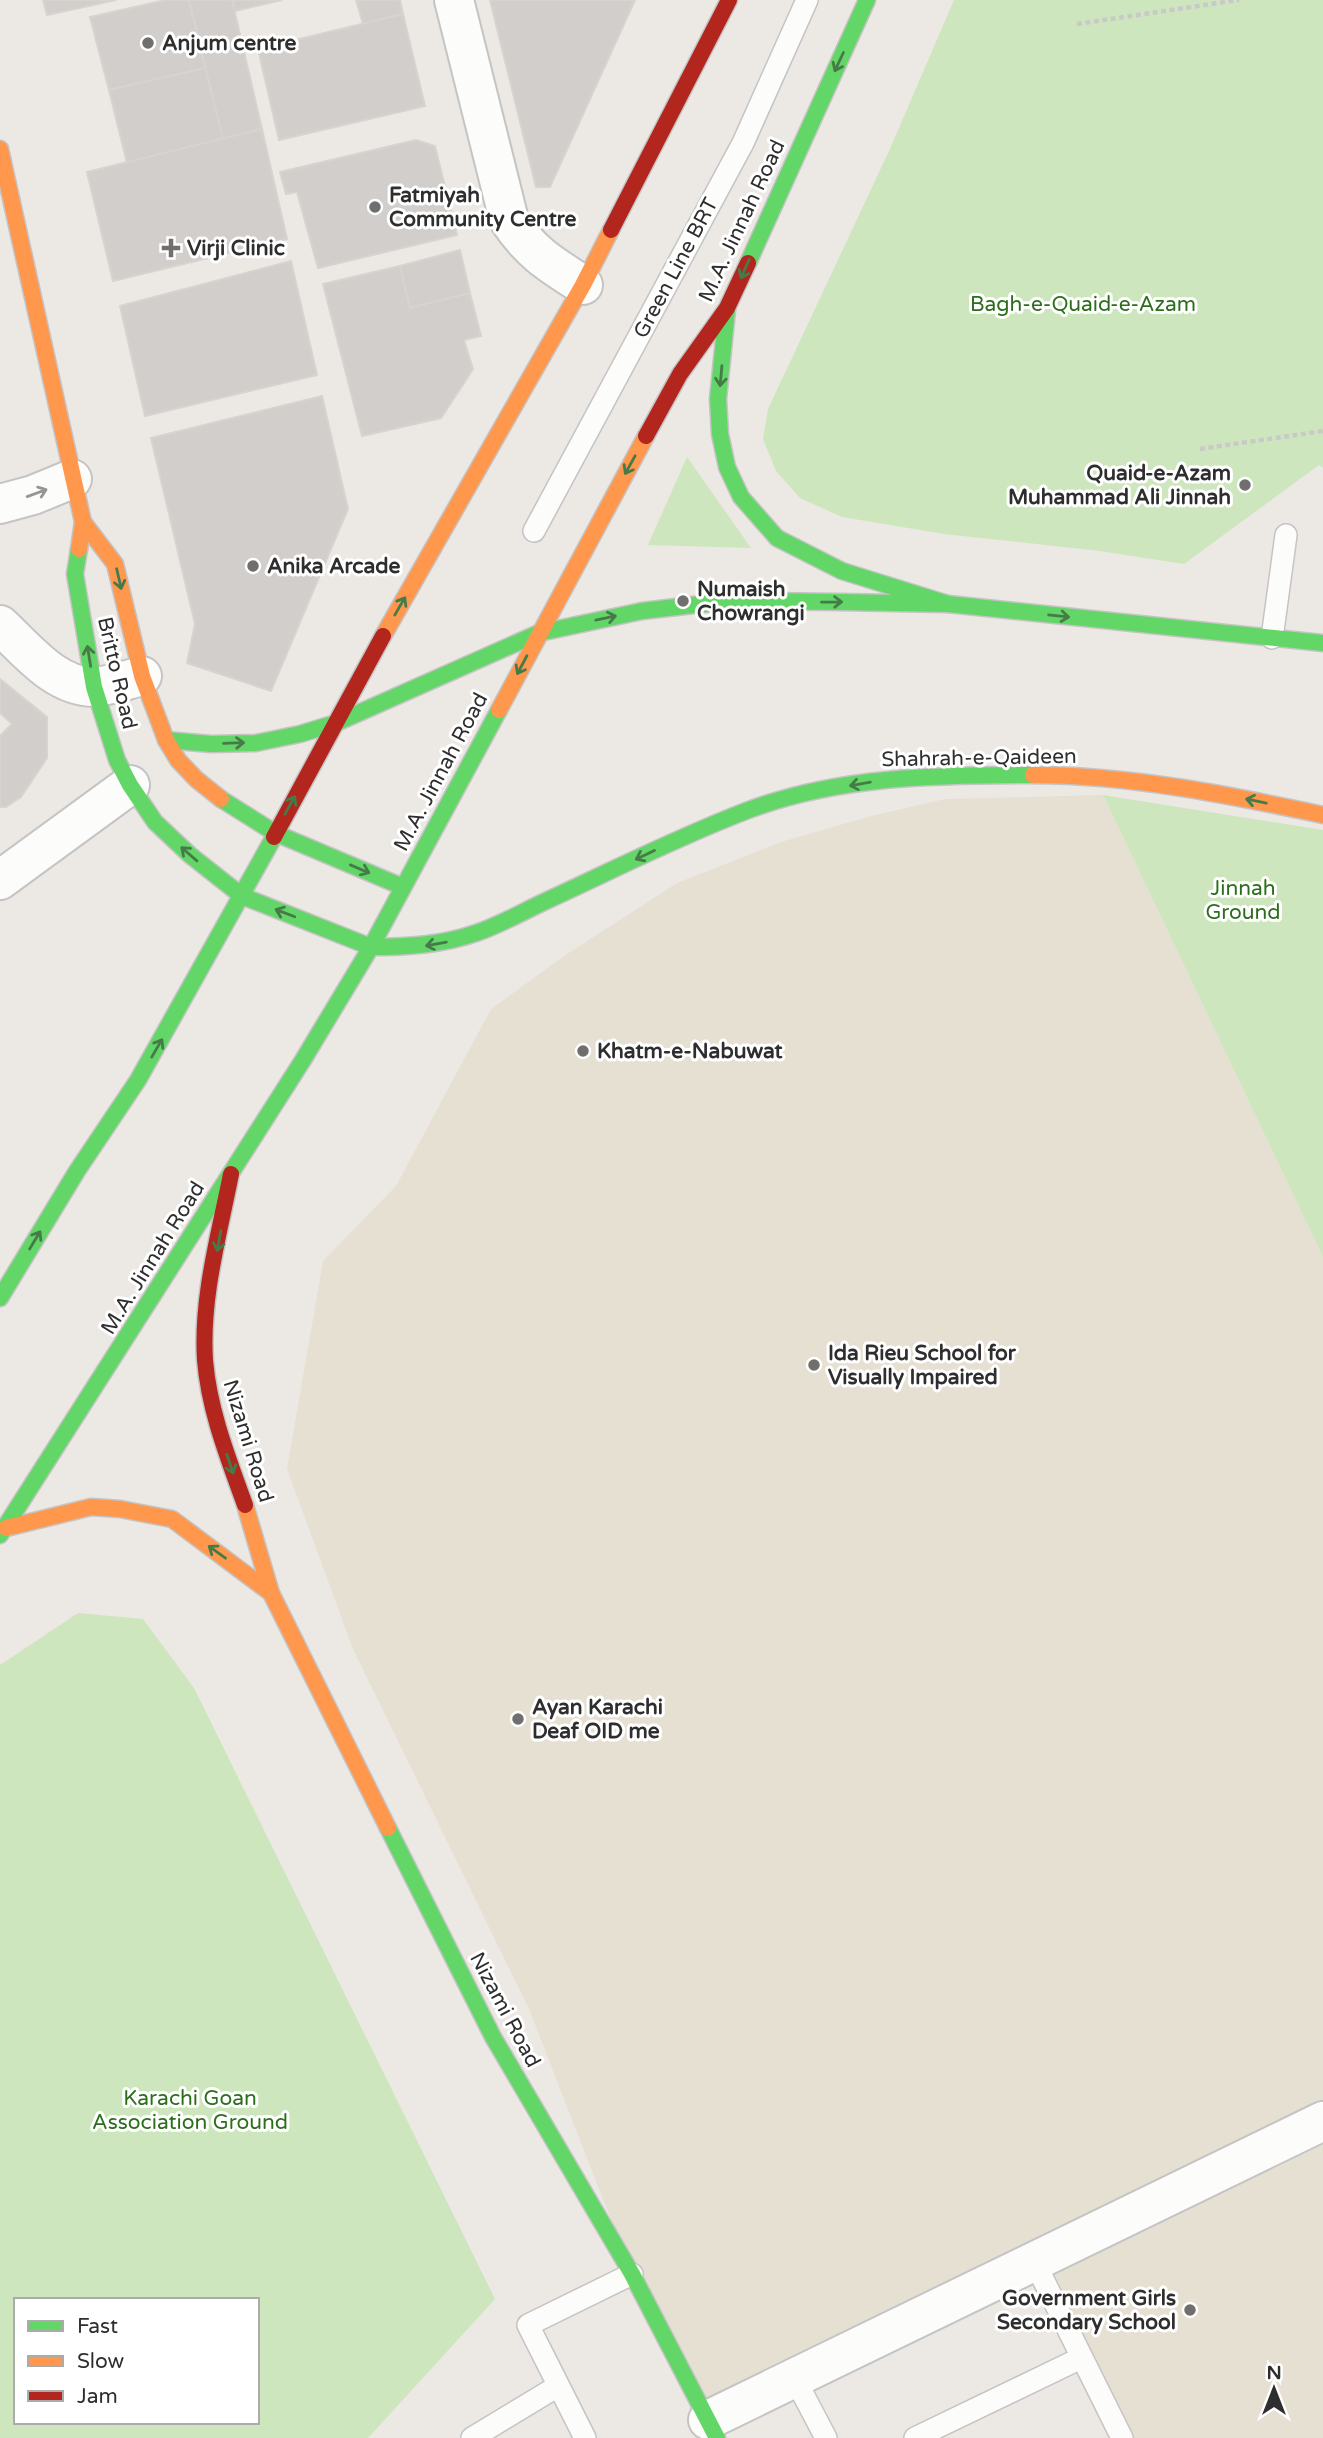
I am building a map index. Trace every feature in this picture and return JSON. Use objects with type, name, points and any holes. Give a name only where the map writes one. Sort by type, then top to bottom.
[{"type":"main road","points":[[0,1298],[77,1171],[138,1080],[242,896],[336,723],[583,285],[729,0]]},
{"type":"main road","name":"M.A. Jinnah Road","points":[[3,1531],[303,1060],[371,947],[680,374],[727,308],[867,0]]},
{"type":"main road","name":"Britto Road","points":[[0,149],[83,522],[115,564],[142,676],[166,740],[178,760],[196,779],[218,797],[275,833],[403,887]]},
{"type":"main road","points":[[727,308],[718,399],[720,434],[727,467],[741,497],[777,538],[842,571],[948,604]]},
{"type":"main road","name":"Britto Road","points":[[83,522],[75,574],[94,687],[117,760],[155,822],[190,855],[242,896],[371,947]]},
{"type":"main road","points":[[166,740],[211,744],[256,743],[300,734],[336,723],[539,633],[642,611],[702,604],[752,601],[948,604],[1323,643]]},
{"type":"main road","name":"Shahrah-e-Qaideen","points":[[371,947],[411,948],[444,943],[477,933],[748,810],[810,792],[870,782],[949,775],[1072,775],[1234,796],[1323,815]]},
{"type":"main road","name":"Nizami Road","points":[[231,1174],[210,1290],[205,1326],[205,1358],[215,1419],[256,1539],[271,1593],[494,2037],[632,2274],[712,2429]]},
{"type":"main road","name":"Nizami Road","points":[[3,1531],[91,1507],[133,1511],[172,1519],[271,1593]]},
{"type":"street","points":[[454,0],[509,220],[523,241],[543,260],[583,285]]},
{"type":"street","points":[[0,504],[33,495],[72,479]]},
{"type":"street","points":[[0,625],[53,673],[77,684],[94,687],[142,676]]},
{"type":"street","points":[[0,880],[130,785]]},
{"type":"street","points":[[712,2429],[794,2377],[1323,2121]]},
{"type":"lane","name":"Green Line BRT","points":[[534,531],[743,143],[807,0]]},
{"type":"lane","points":[[1272,638],[1286,535]]},
{"type":"lane","points":[[1034,2261],[1122,2438]]},
{"type":"lane","points":[[585,2438],[528,2325],[632,2274]]},
{"type":"lane","points":[[915,2438],[1081,2358]]},
{"type":"lane","points":[[794,2377],[826,2438]]},
{"type":"lane","points":[[472,2438],[558,2386]]},
{"type":"path","points":[[1077,24],[1239,0]]},
{"type":"path","points":[[1200,449],[1323,431]]},
{"type":"shaded area","name":"Ida Rieu School for Visually Impaired","points":[[1103,795],[1323,1257],[1323,2438],[1122,2438],[1034,2261],[708,2420],[632,2274],[529,2009],[353,1649],[287,1469],[323,1261],[396,1186],[491,1009],[564,956],[677,883],[781,842],[871,816],[945,799]]},
{"type":"green space","name":"Bagh-e-Quaid-e-Azam","points":[[954,0],[1323,0],[1323,468],[1319,465],[1184,564],[1100,551],[944,534],[842,517],[800,498],[776,471],[763,439],[768,409],[889,151]]},
{"type":"green space","points":[[687,457],[751,548],[648,545]]},
{"type":"green space","name":"Jinnah Ground","points":[[1103,795],[1323,830],[1323,1257]]},
{"type":"green space","name":"Karachi Goan Association Ground","points":[[78,1613],[143,1619],[194,1688],[495,2299],[368,2438],[0,2438],[0,1665]]},
{"type":"building","points":[[43,0],[116,0],[47,15]]},
{"type":"building","name":"Anjum centre","points":[[166,0],[189,0],[205,68],[109,90],[90,17]]},
{"type":"building","points":[[189,0],[232,0],[262,129],[223,139]]},
{"type":"building","points":[[233,0],[282,0],[235,11]]},
{"type":"building","points":[[356,0],[400,0],[403,14],[363,24]]},
{"type":"building","points":[[490,0],[635,0],[550,187],[536,187]]},
{"type":"building","points":[[403,14],[425,106],[279,140],[258,49]]},
{"type":"building","points":[[205,68],[223,139],[127,163],[109,90]]},
{"type":"building","points":[[262,129],[287,239],[113,281],[87,172]]},
{"type":"building","points":[[416,140],[435,146],[457,235],[318,268],[297,192],[286,194],[280,172]]},
{"type":"building","points":[[460,250],[470,293],[410,308],[400,266]]},
{"type":"building","points":[[291,261],[317,375],[145,416],[120,306]]},
{"type":"building","points":[[400,266],[410,308],[470,293],[481,336],[464,340],[473,369],[441,418],[362,436],[323,284]]},
{"type":"building","name":"Anika Arcade","points":[[322,396],[348,509],[271,691],[187,663],[195,624],[151,438]]},
{"type":"building","points":[[0,679],[47,717],[47,758],[21,797],[6,807],[0,807],[0,736],[12,724],[0,713]]},
{"type":"traffic: fast","points":[[748,263],[867,0]]},
{"type":"traffic: fast","points":[[727,310],[718,399],[720,434],[727,467],[741,497],[777,538],[842,571],[948,604]]},
{"type":"traffic: fast","points":[[79,549],[75,574],[94,687],[117,760],[155,822],[190,855],[242,896],[371,947]]},
{"type":"traffic: fast","points":[[539,633],[642,611],[702,604],[752,601],[839,602],[948,604],[1323,643]]},
{"type":"traffic: fast","points":[[166,740],[211,744],[256,743],[300,734],[336,723],[539,633]]},
{"type":"traffic: fast","points":[[0,1535],[303,1060],[371,947],[499,710]]},
{"type":"traffic: fast","points":[[371,947],[424,944],[476,933],[696,832],[781,799],[851,784],[888,780],[1033,775]]},
{"type":"traffic: fast","points":[[221,799],[275,833],[403,887]]},
{"type":"traffic: fast","points":[[0,1298],[77,1171],[138,1080],[274,837]]},
{"type":"traffic: fast","points":[[388,1828],[493,2037],[632,2274],[717,2438]]},
{"type":"traffic: slow","points":[[0,149],[83,522],[79,549]]},
{"type":"traffic: slow","points":[[383,636],[583,285],[611,230]]},
{"type":"traffic: slow","points":[[499,710],[646,436]]},
{"type":"traffic: slow","points":[[83,522],[115,564],[142,676],[166,740],[178,760],[221,799]]},
{"type":"traffic: slow","points":[[1033,775],[1142,782],[1323,815]]},
{"type":"traffic: slow","points":[[245,1505],[271,1593],[388,1828]]},
{"type":"traffic: slow","points":[[6,1528],[91,1507],[120,1509],[172,1519],[271,1593]]},
{"type":"traffic: jam","points":[[611,230],[729,0]]},
{"type":"traffic: jam","points":[[646,436],[680,374],[727,308],[748,263]]},
{"type":"traffic: jam","points":[[274,837],[383,636]]},
{"type":"traffic: jam","points":[[231,1174],[208,1290],[204,1337],[207,1379],[215,1415],[245,1505]]},
{"type":"place","name":"Anjum centre","points":[[148,43]]},
{"type":"place","name":"Fatmiyah Community Centre","points":[[375,207]]},
{"type":"place","name":"Virji Clinic","points":[[171,248]]},
{"type":"place","name":"Quaid-e-Azam Muhammad Ali Jinnah","points":[[1245,485]]},
{"type":"place","name":"Anika Arcade","points":[[253,566]]},
{"type":"place","name":"Numaish Chowrangi","points":[[683,601]]},
{"type":"place","name":"Khatm-e-Nabuwat","points":[[583,1051]]},
{"type":"place","name":"Ida Rieu School for Visually Impaired","points":[[814,1365]]},
{"type":"place","name":"Ayan Karachi Deaf OID me","points":[[518,1719]]},
{"type":"place","name":"Government Girls Secondary School","points":[[1190,2310]]}]
